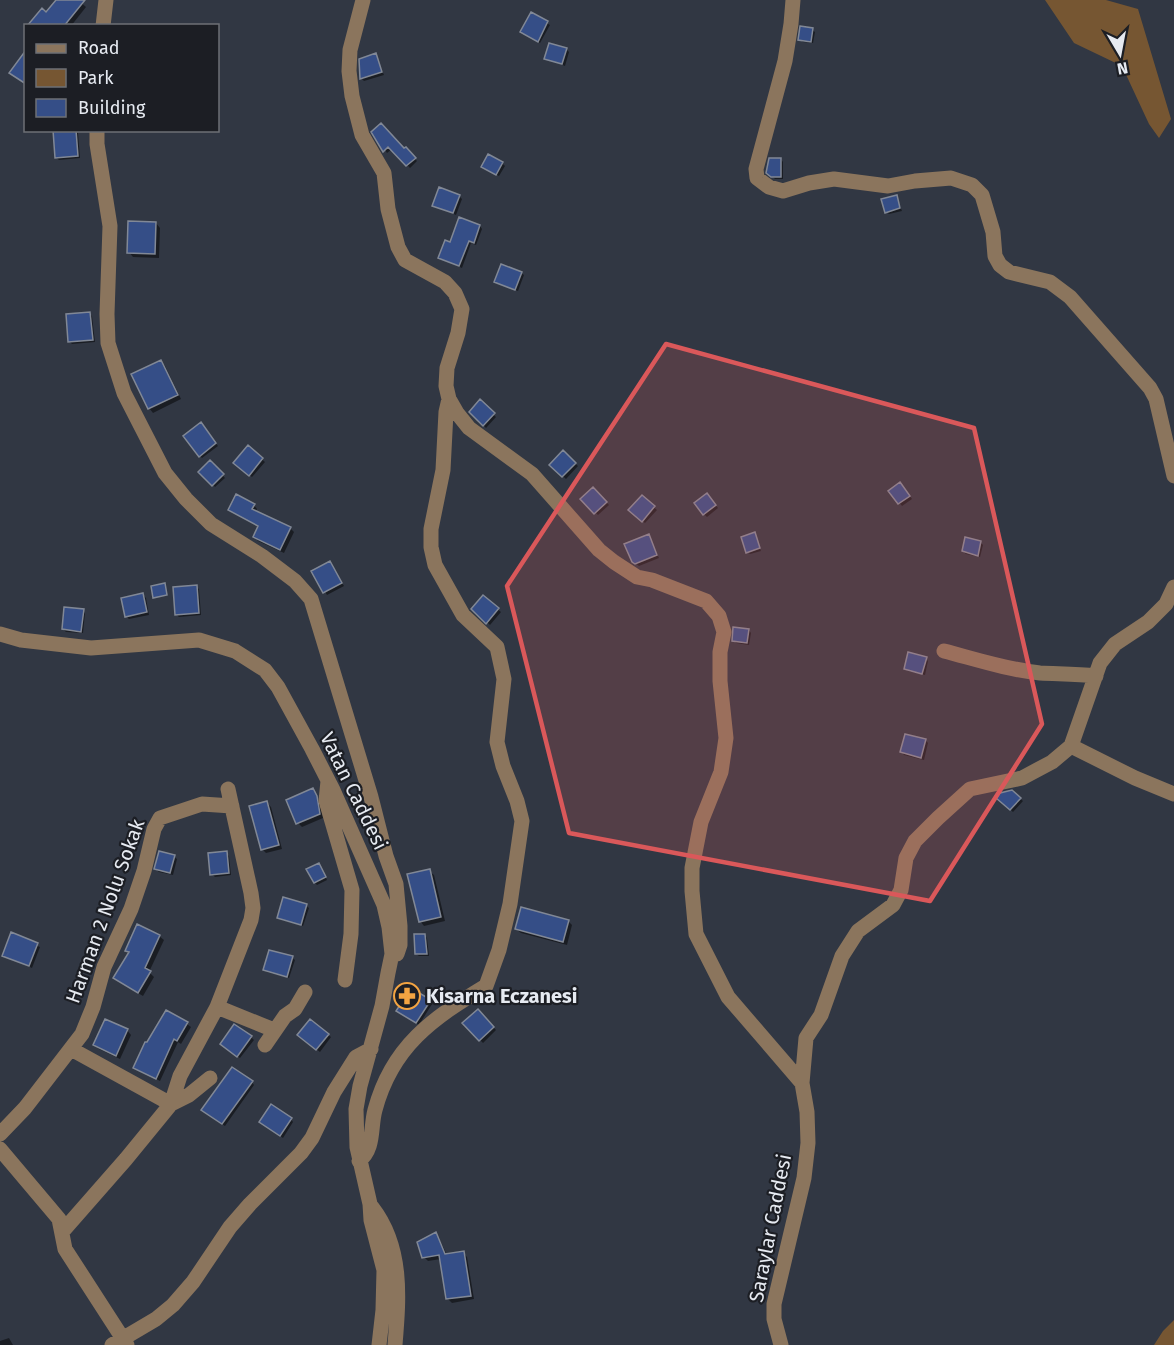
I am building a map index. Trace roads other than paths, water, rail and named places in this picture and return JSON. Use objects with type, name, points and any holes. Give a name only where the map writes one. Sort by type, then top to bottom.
[{"type":"street","points":[[103,24],[106,0]]},
{"type":"street","points":[[363,0],[350,50],[349,71],[362,135],[384,173],[388,209],[398,247],[405,260],[445,282],[455,293],[462,309],[458,333],[447,368],[446,386],[449,399],[469,428],[532,474],[599,550],[637,577],[652,580],[706,601],[719,616],[724,632],[720,652],[720,681],[726,738],[721,772],[701,822],[692,868],[696,934],[728,998],[802,1083]]},
{"type":"street","points":[[793,0],[785,61],[756,169],[757,178],[768,187],[783,191],[809,183],[834,179],[888,186],[951,178],[972,185],[982,195],[993,232],[995,256],[1000,265],[1009,272],[1050,282],[1070,297],[1150,388],[1156,399],[1174,476]]},
{"type":"street","points":[[97,132],[110,226],[106,314],[108,343],[124,393],[165,472],[186,499],[211,524],[262,555],[295,581],[311,599],[396,884],[400,916],[400,945],[388,973]]},
{"type":"street","points":[[359,1161],[368,1153],[375,1110],[387,1076],[402,1052],[430,1022],[457,1002],[486,986],[499,950],[510,904],[522,821],[497,742],[504,680],[500,654],[497,647],[463,615],[435,565],[431,548],[431,529],[443,470],[446,412],[449,399]]},
{"type":"street","points":[[1174,586],[1166,604],[1148,622],[1115,644],[1100,663],[1071,746],[1135,778],[1174,794]]},
{"type":"street","name":"Vatan Caddesi","points":[[0,634],[21,640],[91,648],[199,640],[235,651],[265,670],[278,687],[328,781],[384,905],[392,954],[371,1049],[360,1086],[355,1132],[359,1161],[370,1204],[371,1220],[384,1270],[379,1345]]},
{"type":"street","points":[[944,651],[1039,673],[1096,676]]},
{"type":"street","name":"Saraylar Caddesi","points":[[781,1345],[774,1318],[774,1304],[804,1179],[808,1143],[807,1112],[802,1083],[806,1038],[821,1016],[842,956],[858,931],[893,905],[901,890],[906,858],[915,841],[970,789],[1022,778],[1052,762],[1071,746]]},
{"type":"street","points":[[328,781],[326,801],[352,890],[351,934],[345,980]]},
{"type":"street","points":[[62,1232],[171,1104],[180,1076],[217,1006],[251,920],[253,908],[228,789]]},
{"type":"street","name":"Harman 2 Nolu Sokak","points":[[0,1134],[25,1108],[82,1034],[93,1008],[104,967],[131,909],[144,871],[154,829],[160,818],[202,804],[232,806]]},
{"type":"street","points":[[265,1045],[285,1016],[295,1009],[305,992]]},
{"type":"street","points":[[217,1006],[274,1030]]},
{"type":"street","points":[[71,1049],[171,1104]]},
{"type":"street","points":[[0,1149],[59,1219],[65,1249],[121,1343],[173,1305],[193,1282],[230,1227],[301,1153],[312,1138],[334,1092],[356,1057],[371,1049]]},
{"type":"street","points":[[171,1104],[189,1095],[210,1078]]},
{"type":"street","name":"Vatan Caddesi","points":[[370,1204],[380,1217],[396,1261],[398,1309],[395,1345]]},
{"type":"place","name":"Kisarna Eczanesi","points":[[407,996]]}]
